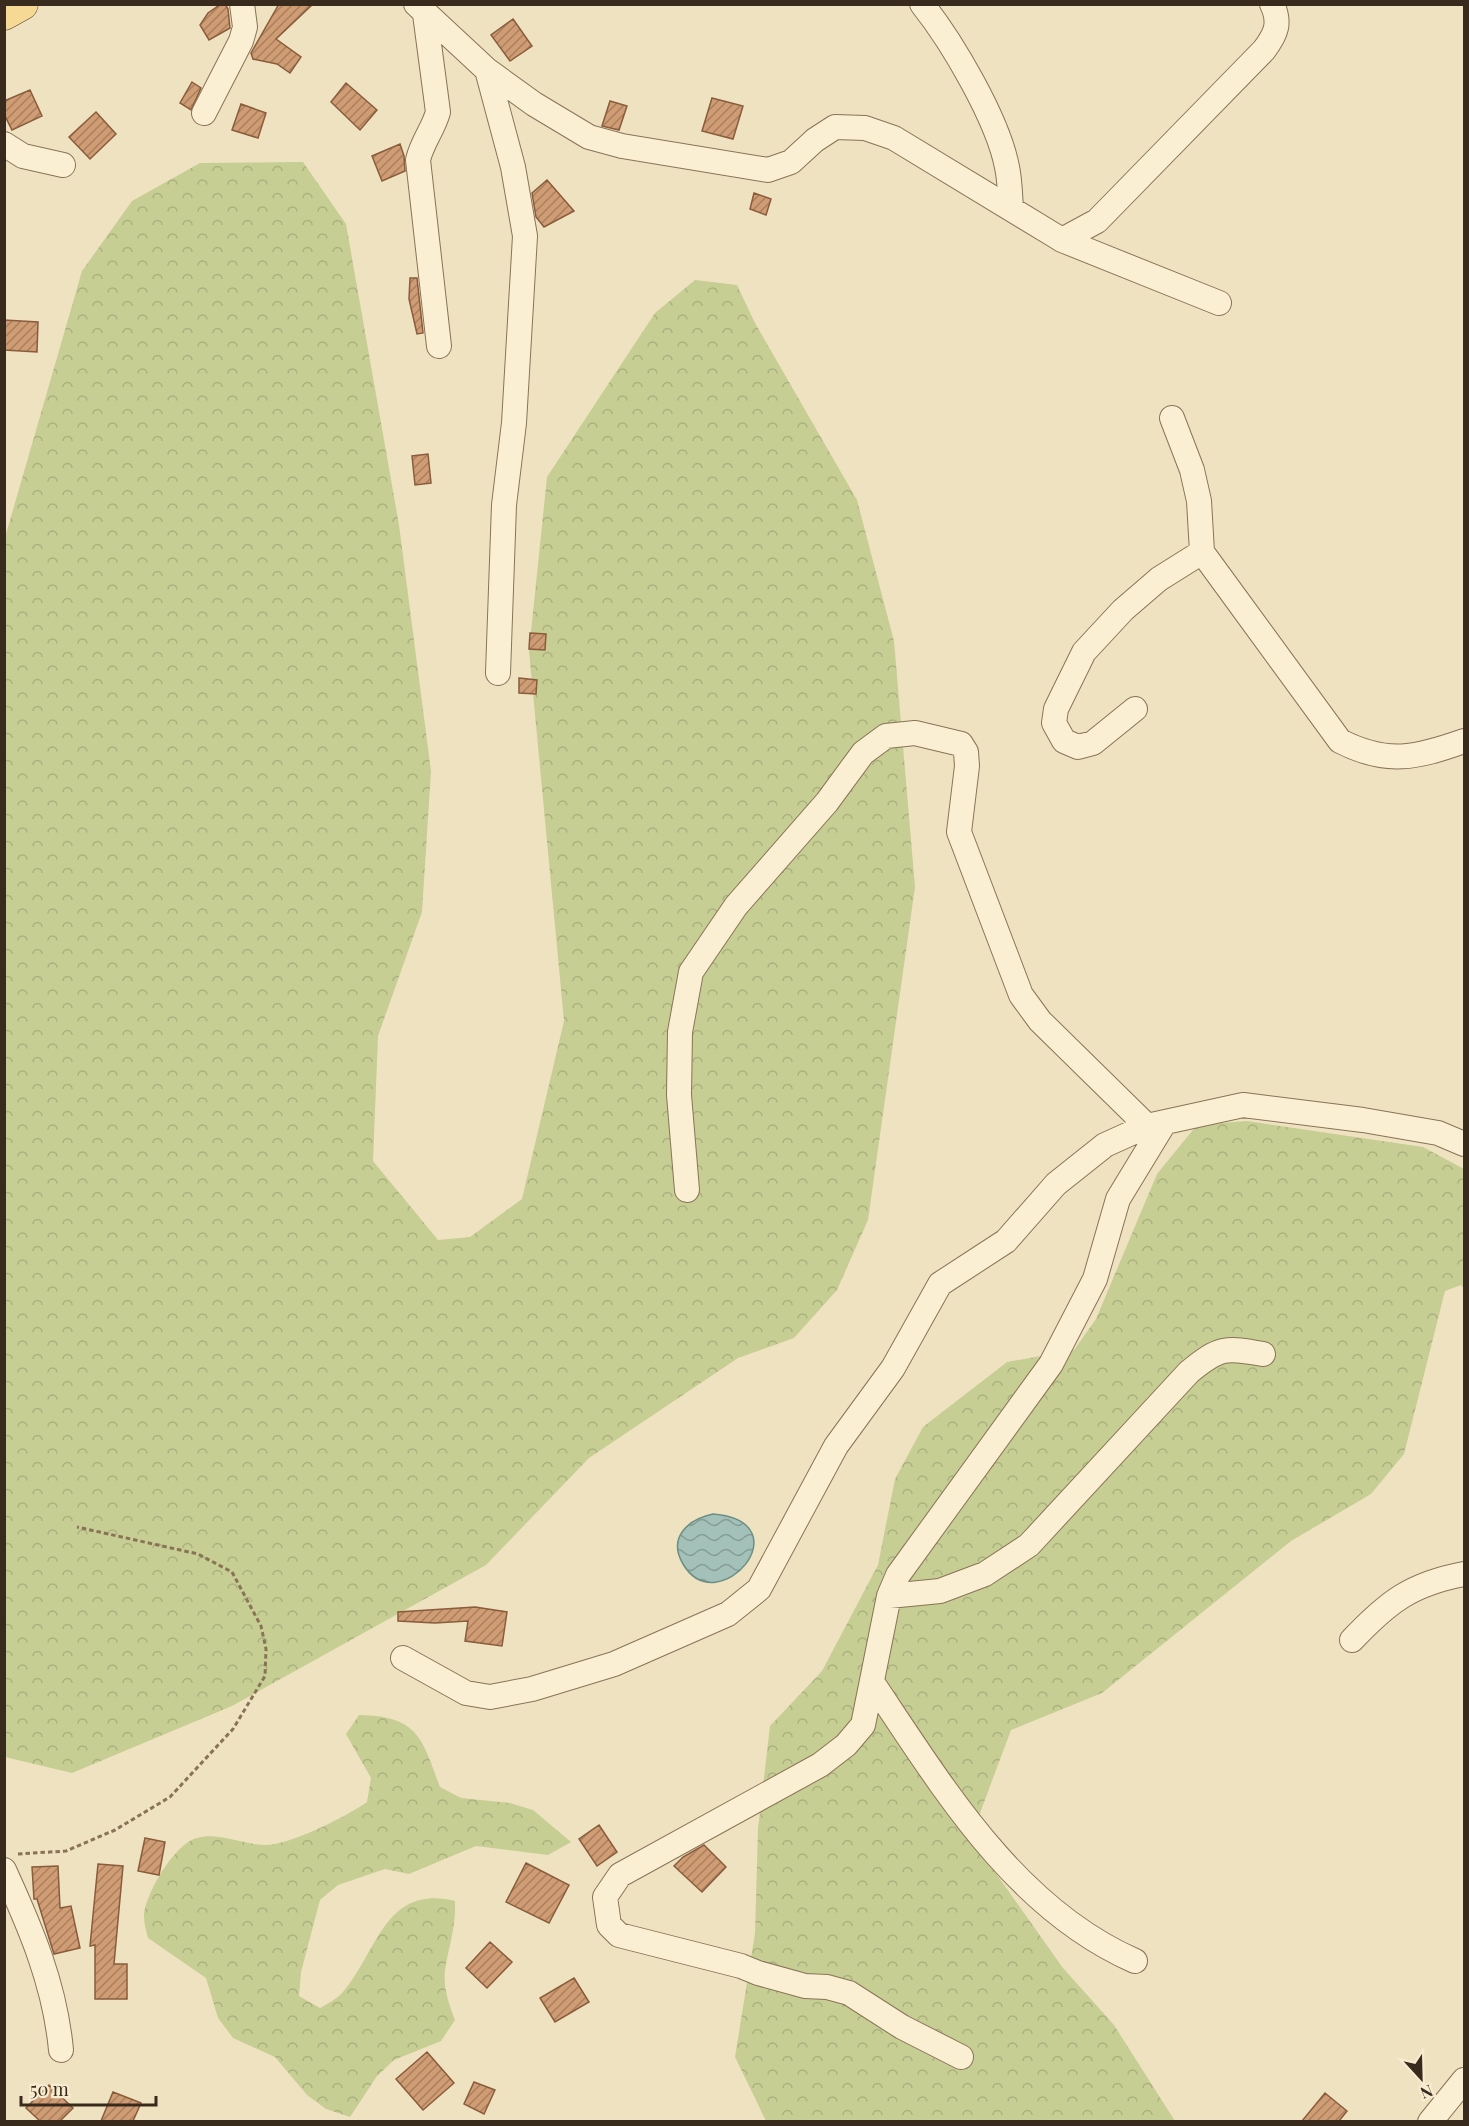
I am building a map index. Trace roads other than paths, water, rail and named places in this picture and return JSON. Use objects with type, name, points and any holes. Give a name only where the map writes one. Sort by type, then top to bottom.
[{"type":"main road","points":[[4,14],[22,4]]},
{"type":"street","points":[[204,113],[241,41],[244,27],[242,4]]},
{"type":"street","points":[[922,4],[952,48],[990,117],[1008,168],[1011,209]]},
{"type":"street","points":[[1062,240],[1097,221],[1264,50],[1275,34],[1278,22],[1272,4]]},
{"type":"street","points":[[420,9],[487,70],[534,104],[589,137],[622,146],[768,170],[791,162],[815,140],[835,127],[865,128],[894,138],[1062,240],[1219,303]]},
{"type":"street","points":[[420,9],[438,112],[434,125],[422,145],[418,160],[440,346]]},
{"type":"street","points":[[487,70],[513,167],[525,236],[514,423],[504,505],[498,674]]},
{"type":"street","points":[[4,144],[23,156],[63,165]]},
{"type":"street","points":[[1172,417],[1192,470],[1199,501],[1202,552],[1340,741],[1362,752],[1392,758],[1425,754],[1464,741]]},
{"type":"street","points":[[1135,709],[1093,743],[1078,747],[1064,741],[1054,723],[1056,709],[1084,652],[1150,586],[1202,552]]},
{"type":"street","points":[[687,1190],[679,1095],[680,1032],[691,972],[736,906],[827,802],[863,753],[886,736],[915,733],[962,744],[966,752],[967,766],[959,832],[1021,995],[1040,1021],[1155,1125]]},
{"type":"street","points":[[403,1658],[466,1693],[490,1697],[532,1689],[614,1664],[728,1614],[759,1589],[836,1446],[893,1368],[940,1284],[1006,1241],[1056,1184],[1105,1145],[1155,1125],[1243,1105],[1438,1133],[1464,1144]]},
{"type":"street","points":[[961,2057],[912,2033],[849,1993],[805,1986],[741,1966],[619,1935],[609,1925],[605,1897],[620,1875],[820,1765],[846,1745],[863,1725],[889,1596],[898,1575],[1051,1364],[1095,1279],[1118,1199],[1155,1125]]},
{"type":"street","points":[[889,1596],[940,1591],[985,1574],[1029,1545],[1189,1372],[1208,1355],[1231,1348],[1263,1354]]},
{"type":"street","points":[[1352,1640],[1394,1599],[1421,1587],[1464,1574]]},
{"type":"street","points":[[872,1682],[947,1792],[1010,1870],[1061,1918],[1098,1942],[1135,1961]]},
{"type":"street","points":[[10,1862],[48,1979],[58,2017],[62,2050]]},
{"type":"street","points":[[1430,2121],[1464,2080]]},
{"type":"water","points":[[713,1514],[740,1521],[752,1533],[753,1549],[746,1564],[732,1576],[715,1582],[698,1579],[683,1564],[678,1546],[679,1538],[689,1525],[704,1516]]}]
